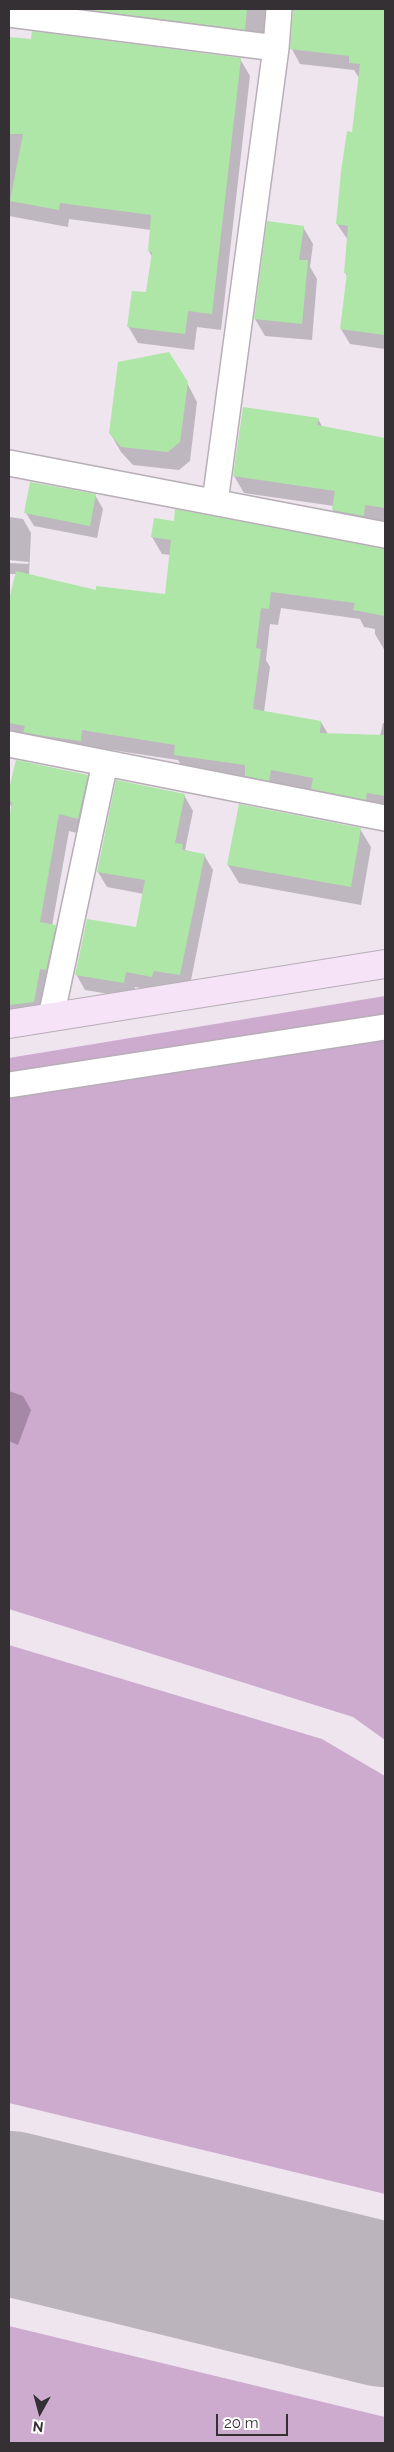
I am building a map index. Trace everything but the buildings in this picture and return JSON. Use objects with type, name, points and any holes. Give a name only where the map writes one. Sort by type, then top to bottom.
[{"type":"street","points":[[215,502],[276,48],[278,9]]},
{"type":"street","points":[[9,14],[276,48]]},
{"type":"street","points":[[9,463],[385,535]]},
{"type":"street","points":[[9,744],[385,818]]},
{"type":"street","points":[[51,1017],[105,763]]},
{"type":"street","points":[[9,1024],[385,962]]},
{"type":"street","points":[[9,1085],[385,1027]]},
{"type":"shaded area","points":[[385,996],[385,1740],[353,1717],[9,1609],[9,1058]]},
{"type":"shaded area","points":[[9,1645],[322,1739],[385,1776],[385,2194],[9,2103]]},
{"type":"shaded area","points":[[9,2326],[385,2417],[385,2443],[9,2443]]},
{"type":"runway","points":[[9,2213],[385,2305]]}]
